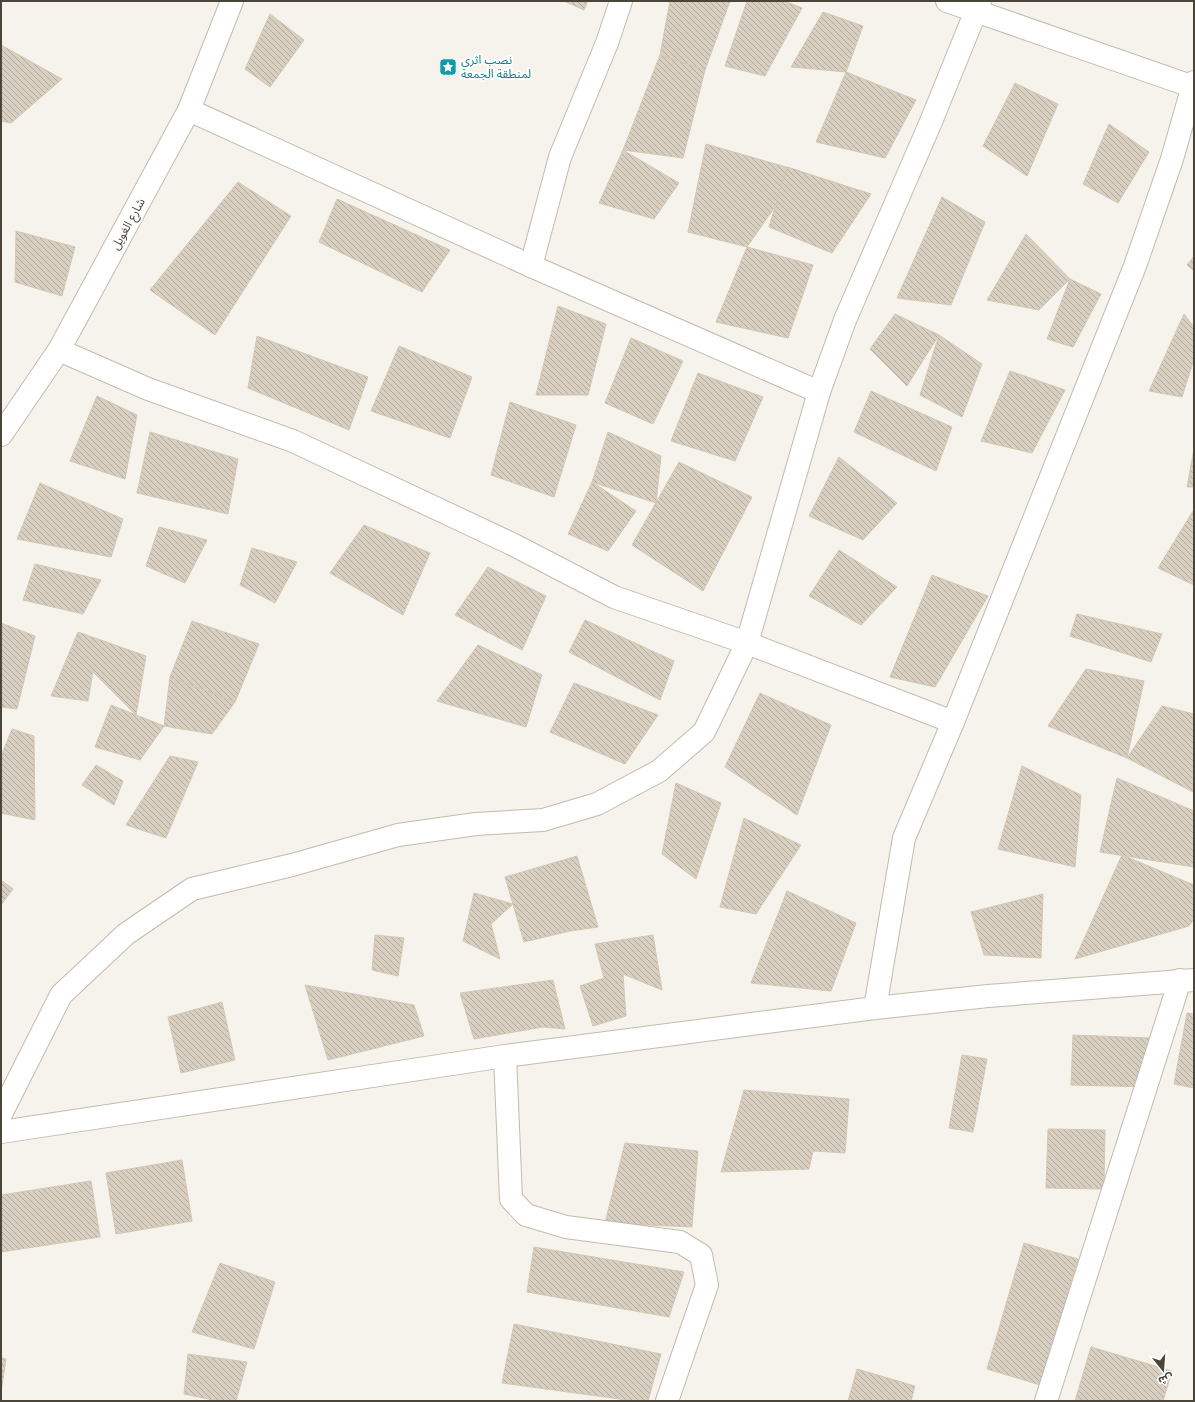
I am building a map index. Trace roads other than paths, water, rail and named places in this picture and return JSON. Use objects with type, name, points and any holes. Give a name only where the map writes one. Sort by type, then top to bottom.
[{"type":"street","name":"شارع الغويل","points":[[1,435],[59,350],[189,110],[232,1]]},
{"type":"street","points":[[531,266],[560,157],[607,43],[621,1]]},
{"type":"street","points":[[875,1008],[904,838],[953,722],[1135,266],[1172,159],[1193,85],[978,6],[947,1]]},
{"type":"street","points":[[1,1114],[61,995],[126,934],[192,889],[292,865],[398,835],[476,824],[543,820],[596,804],[659,771],[704,732],[747,643],[819,392],[845,320],[930,124],[978,6]]},
{"type":"street","points":[[189,110],[531,266],[819,392]]},
{"type":"street","points":[[59,350],[148,388],[293,441],[512,544],[614,597],[747,643],[953,722]]},
{"type":"street","points":[[1,1132],[138,1110],[505,1056],[875,1008],[1187,980],[1046,1401]]},
{"type":"street","points":[[505,1056],[511,1199],[526,1215],[566,1227],[680,1242],[701,1255],[707,1285],[667,1401]]},
{"type":"place","name":"نصب اثري لمنطقة الجمعة","points":[[448,67]]}]
